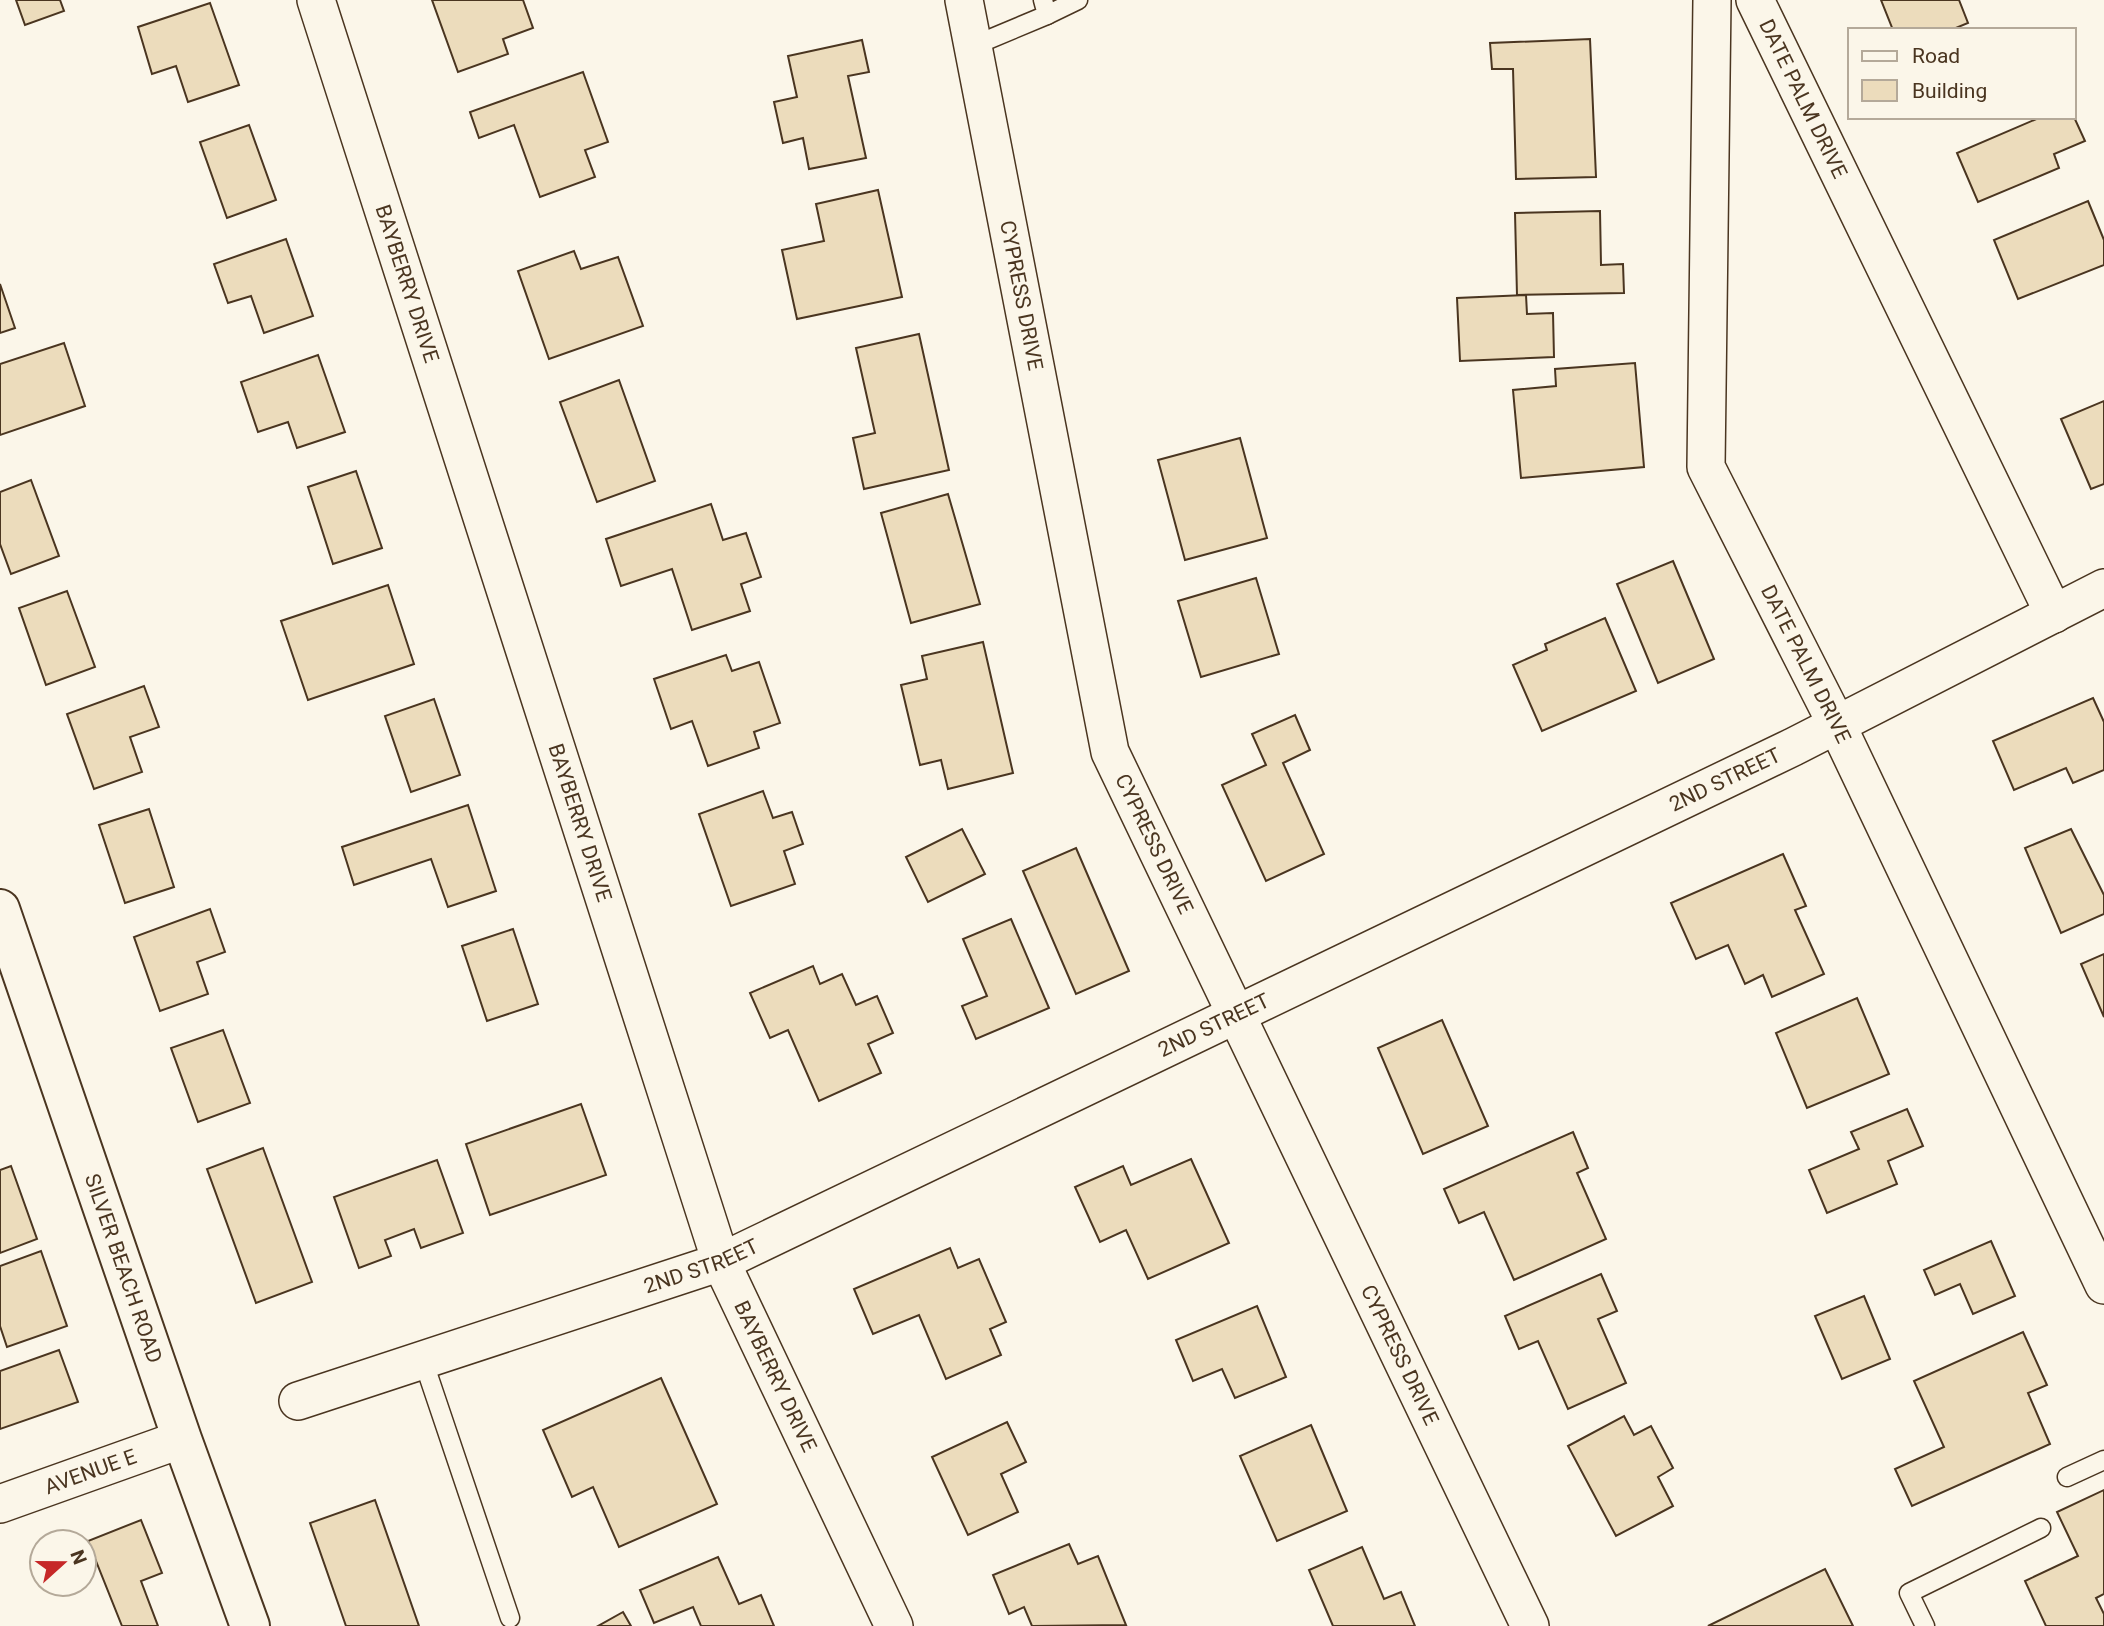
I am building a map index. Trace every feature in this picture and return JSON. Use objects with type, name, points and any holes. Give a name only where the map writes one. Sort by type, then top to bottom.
[{"type":"street","name":"BAYBERRY DRIVE","points":[[316,0],[721,1262],[894,1626]]},
{"type":"street","name":"CYPRESS DRIVE","points":[[964,0],[1110,752],[1530,1626]]},
{"type":"street","name":"DATE PALM DRIVE","points":[[1712,0],[1706,467],[1837,725],[2104,1285]]},
{"type":"street","name":"DATE PALM DRIVE","points":[[1755,0],[2054,614]]},
{"type":"street","name":"2ND STREET","points":[[298,1401],[721,1262],[1837,725],[2104,588]]},
{"type":"street","name":"SILVER BEACH ROAD","points":[[0,909],[182,1438],[250,1626]]},
{"type":"street","name":"AVENUE E","points":[[0,1504],[182,1438]]},
{"type":"lane","points":[[973,46],[1045,7],[1078,0]]},
{"type":"lane","points":[[423,1360],[510,1618]]},
{"type":"lane","points":[[2067,1477],[2104,1460]]},
{"type":"lane","points":[[1925,1626],[1909,1593],[2041,1528]]},
{"type":"building","points":[[16,0],[60,0],[64,11],[25,25]]},
{"type":"building","points":[[432,0],[523,0],[533,28],[503,39],[508,54],[458,72]]},
{"type":"building","points":[[1881,0],[1959,0],[1968,23],[1956,28],[1892,28]]},
{"type":"building","points":[[210,3],[239,85],[188,102],[176,66],[152,74],[138,27]]},
{"type":"building","points":[[1590,39],[1596,177],[1516,179],[1513,69],[1492,69],[1490,43]]},
{"type":"building","points":[[862,40],[869,72],[848,76],[866,158],[809,169],[803,138],[783,143],[774,102],[797,97],[788,56]]},
{"type":"building","points":[[583,72],[608,142],[585,150],[595,177],[540,197],[514,125],[479,138],[470,112]]},
{"type":"building","points":[[2036,119],[2075,119],[2085,141],[2054,154],[2059,168],[1978,202],[1957,153]]},
{"type":"building","points":[[249,125],[276,200],[227,218],[200,142]]},
{"type":"building","points":[[878,190],[902,297],[797,319],[782,250],[824,241],[816,204]]},
{"type":"building","points":[[2088,201],[2104,240],[2104,265],[2018,299],[1994,240]]},
{"type":"building","points":[[1600,211],[1601,265],[1623,264],[1624,293],[1517,295],[1515,213]]},
{"type":"building","points":[[286,239],[313,316],[264,333],[251,296],[228,303],[214,264]]},
{"type":"building","points":[[574,251],[581,269],[618,257],[643,326],[549,359],[518,271]]},
{"type":"building","points":[[0,284],[15,328],[0,333]]},
{"type":"building","points":[[1526,295],[1527,314],[1553,313],[1554,357],[1460,361],[1457,298]]},
{"type":"building","points":[[919,334],[949,470],[864,489],[853,438],[875,433],[856,348]]},
{"type":"building","points":[[64,343],[85,406],[0,435],[0,364]]},
{"type":"building","points":[[318,355],[345,432],[297,448],[288,422],[258,432],[241,382]]},
{"type":"building","points":[[1635,363],[1644,467],[1521,478],[1513,390],[1556,386],[1555,369]]},
{"type":"building","points":[[619,380],[655,481],[597,502],[560,402]]},
{"type":"building","points":[[2104,401],[2104,484],[2091,489],[2061,419]]},
{"type":"building","points":[[1240,438],[1267,538],[1185,560],[1158,460]]},
{"type":"building","points":[[356,471],[382,548],[333,564],[308,487]]},
{"type":"building","points":[[31,480],[59,556],[11,574],[0,544],[0,492]]},
{"type":"building","points":[[948,494],[980,604],[911,623],[881,513]]},
{"type":"building","points":[[711,504],[723,540],[746,533],[761,577],[741,584],[750,611],[692,630],[672,569],[621,586],[606,539]]},
{"type":"building","points":[[1673,561],[1714,659],[1658,683],[1617,584]]},
{"type":"building","points":[[1256,578],[1279,654],[1201,677],[1178,601]]},
{"type":"building","points":[[388,585],[414,664],[308,700],[281,621]]},
{"type":"building","points":[[67,591],[95,667],[46,685],[19,608]]},
{"type":"building","points":[[1605,618],[1636,691],[1542,731],[1513,665],[1547,650],[1545,644]]},
{"type":"building","points":[[983,642],[1013,773],[948,789],[941,760],[920,765],[901,685],[927,679],[922,656]]},
{"type":"building","points":[[726,655],[732,671],[759,662],[780,723],[754,732],[759,748],[708,766],[692,721],[671,729],[654,679]]},
{"type":"building","points":[[144,686],[159,727],[130,737],[142,772],[94,789],[67,714]]},
{"type":"building","points":[[2093,698],[2104,722],[2104,770],[2073,783],[2066,768],[2014,790],[1993,741]]},
{"type":"building","points":[[434,699],[460,775],[411,792],[385,716]]},
{"type":"building","points":[[1295,715],[1310,750],[1283,763],[1324,854],[1266,881],[1222,785],[1266,765],[1252,734]]},
{"type":"building","points":[[763,791],[773,818],[792,812],[803,844],[784,851],[795,884],[731,906],[699,814]]},
{"type":"building","points":[[468,805],[496,891],[448,907],[431,859],[354,885],[342,847]]},
{"type":"building","points":[[149,809],[174,887],[125,903],[99,825]]},
{"type":"building","points":[[962,829],[985,874],[928,902],[906,857]]},
{"type":"building","points":[[2071,829],[2104,895],[2104,914],[2061,933],[2025,848]]},
{"type":"building","points":[[1076,848],[1129,971],[1076,994],[1023,871]]},
{"type":"building","points":[[1783,854],[1806,906],[1795,910],[1824,974],[1772,997],[1763,975],[1745,984],[1728,945],[1696,959],[1671,903]]},
{"type":"building","points":[[210,909],[225,952],[197,962],[208,994],[160,1011],[134,937]]},
{"type":"building","points":[[1011,919],[1049,1008],[976,1039],[962,1006],[987,996],[963,939]]},
{"type":"building","points":[[513,929],[538,1004],[487,1021],[462,946]]},
{"type":"building","points":[[2104,954],[2104,1017],[2081,964]]},
{"type":"building","points":[[813,966],[820,984],[842,974],[856,1005],[877,996],[893,1033],[868,1044],[881,1073],[819,1101],[788,1030],[770,1038],[750,993]]},
{"type":"building","points":[[1857,998],[1889,1074],[1807,1108],[1776,1033]]},
{"type":"building","points":[[1442,1020],[1488,1126],[1423,1154],[1378,1048]]},
{"type":"building","points":[[223,1030],[250,1103],[198,1122],[171,1048]]},
{"type":"building","points":[[581,1104],[606,1175],[490,1215],[466,1144]]},
{"type":"building","points":[[1907,1109],[1923,1146],[1888,1161],[1897,1184],[1827,1213],[1809,1170],[1859,1149],[1851,1132]]},
{"type":"building","points":[[1573,1132],[1588,1168],[1577,1173],[1606,1239],[1514,1280],[1484,1212],[1459,1223],[1444,1189]]},
{"type":"building","points":[[263,1148],[312,1282],[256,1303],[207,1169]]},
{"type":"building","points":[[1191,1159],[1229,1243],[1148,1279],[1126,1230],[1100,1242],[1075,1187],[1123,1166],[1131,1185]]},
{"type":"building","points":[[437,1160],[463,1233],[421,1248],[414,1229],[385,1240],[391,1256],[359,1268],[334,1197]]},
{"type":"building","points":[[11,1166],[37,1239],[0,1253],[0,1170]]},
{"type":"building","points":[[1991,1241],[2015,1296],[1973,1314],[1960,1284],[1935,1295],[1924,1270]]},
{"type":"building","points":[[950,1248],[958,1268],[979,1259],[1006,1322],[990,1329],[1001,1355],[946,1379],[919,1315],[873,1334],[854,1289]]},
{"type":"building","points":[[41,1251],[67,1326],[7,1347],[0,1326],[0,1266]]},
{"type":"building","points":[[1601,1274],[1617,1311],[1598,1319],[1626,1383],[1568,1409],[1538,1341],[1519,1349],[1505,1316]]},
{"type":"building","points":[[1864,1296],[1890,1359],[1842,1379],[1815,1316]]},
{"type":"building","points":[[1257,1306],[1286,1377],[1235,1398],[1222,1369],[1193,1381],[1176,1340]]},
{"type":"building","points":[[2023,1332],[2047,1385],[2028,1393],[2050,1444],[1912,1506],[1895,1469],[1944,1447],[1914,1381]]},
{"type":"building","points":[[59,1350],[78,1402],[0,1429],[0,1371]]},
{"type":"building","points":[[661,1378],[717,1504],[619,1547],[593,1487],[572,1497],[543,1430]]},
{"type":"building","points":[[1624,1416],[1634,1435],[1651,1426],[1673,1468],[1658,1477],[1673,1506],[1616,1536],[1568,1446]]},
{"type":"building","points":[[1007,1422],[1026,1462],[1001,1474],[1018,1512],[968,1535],[932,1457]]},
{"type":"building","points":[[1311,1425],[1347,1511],[1277,1541],[1240,1456]]},
{"type":"building","points":[[2104,1490],[2104,1594],[2096,1598],[2104,1614],[2104,1626],[2046,1626],[2025,1581],[2078,1556],[2057,1512]]},
{"type":"building","points":[[375,1500],[419,1626],[346,1626],[310,1523]]},
{"type":"building","points":[[141,1520],[162,1573],[141,1581],[158,1626],[122,1626],[98,1566],[98,1537]]},
{"type":"building","points":[[1069,1544],[1078,1564],[1098,1556],[1126,1625],[1032,1626],[1024,1607],[1009,1614],[993,1575]]},
{"type":"building","points":[[1362,1547],[1384,1599],[1401,1592],[1415,1626],[1333,1626],[1309,1570]]},
{"type":"building","points":[[718,1557],[739,1604],[761,1595],[774,1626],[701,1626],[693,1607],[654,1623],[640,1590]]},
{"type":"building","points":[[1825,1569],[1853,1626],[1708,1626]]},
{"type":"building","points":[[623,1612],[631,1626],[598,1626]]}]
